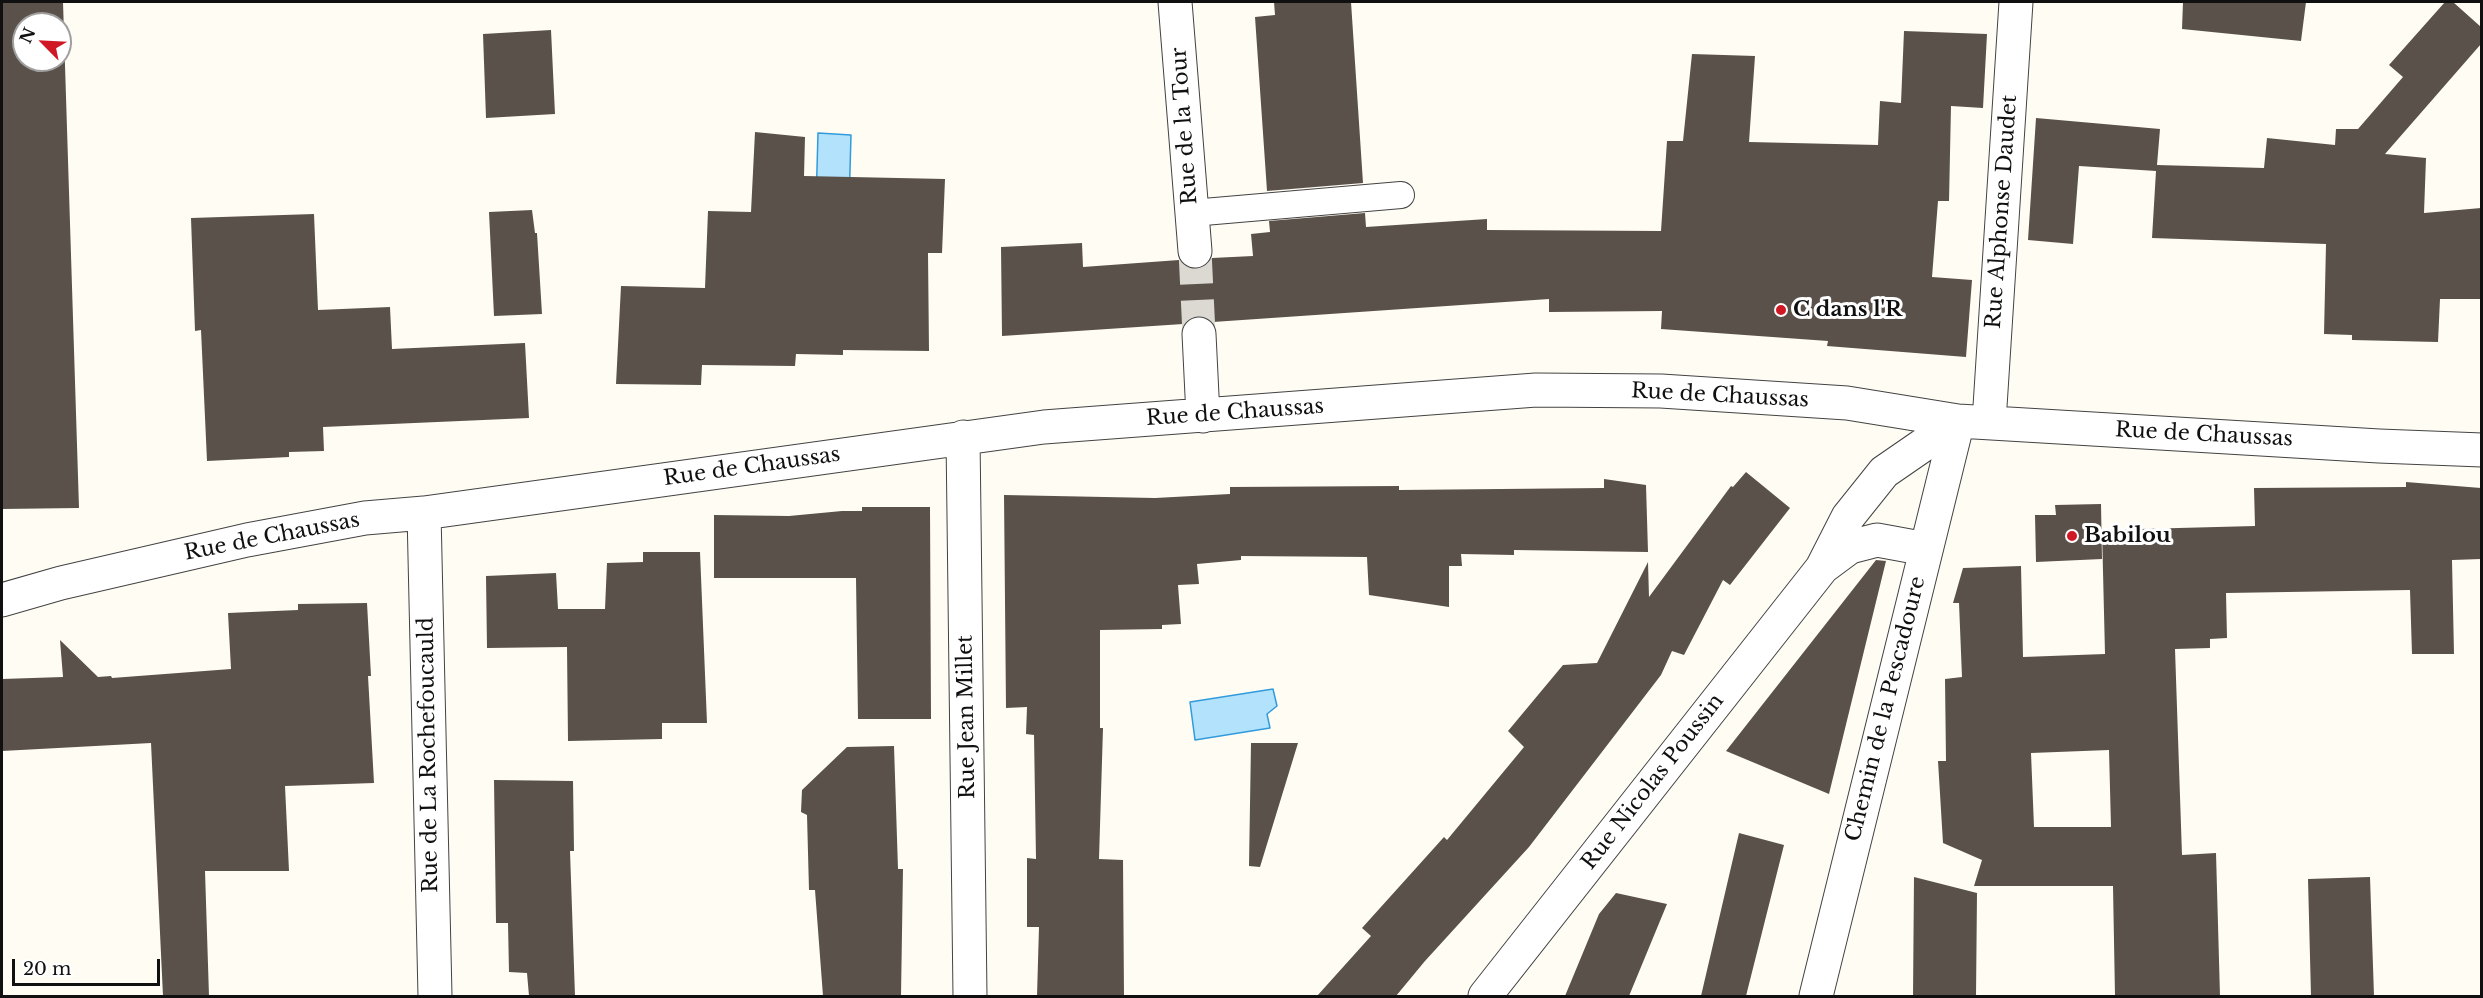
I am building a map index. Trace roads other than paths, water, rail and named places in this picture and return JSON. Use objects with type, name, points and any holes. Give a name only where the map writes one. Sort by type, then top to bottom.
[{"type":"street","name":"Rue de la Tour","points":[[1175,2],[1195,251]]},
{"type":"street","name":"Rue Alphonse Daudet","points":[[1974,422],[2016,2]]},
{"type":"street","points":[[1198,334],[1203,416]]},
{"type":"street","name":"Rue de Chaussas","points":[[2,600],[60,583],[247,540],[365,518],[424,513],[1044,427],[1536,390],[1661,391],[1847,403],[1974,422],[2481,450]]},
{"type":"street","name":"Chemin de la Pescadoure","points":[[1816,996],[1926,549],[1974,422]]},
{"type":"street","name":"Rue Nicolas Poussin","points":[[1485,996],[1822,568],[1848,517],[1884,472],[1974,422]]},
{"type":"street","name":"Rue Jean Millet","points":[[963,437],[970,996]]},
{"type":"street","name":"Rue de La Rochefoucauld","points":[[424,513],[435,996]]},
{"type":"street","name":"Rue Nicolas Poussin","points":[[1822,568],[1850,547],[1877,540],[1926,549]]},
{"type":"lane","points":[[1192,213],[1401,195]]},
{"type":"water","points":[[818,133],[851,135],[849,205],[816,204]]},
{"type":"water","points":[[1273,689],[1277,706],[1267,714],[1270,728],[1195,740],[1190,702]]},
{"type":"tunnel","points":[[1195,251],[1199,334]]},
{"type":"place","name":"C dans l'R","points":[[1781,310]]},
{"type":"place","name":"Babilou","points":[[2072,536]]}]
